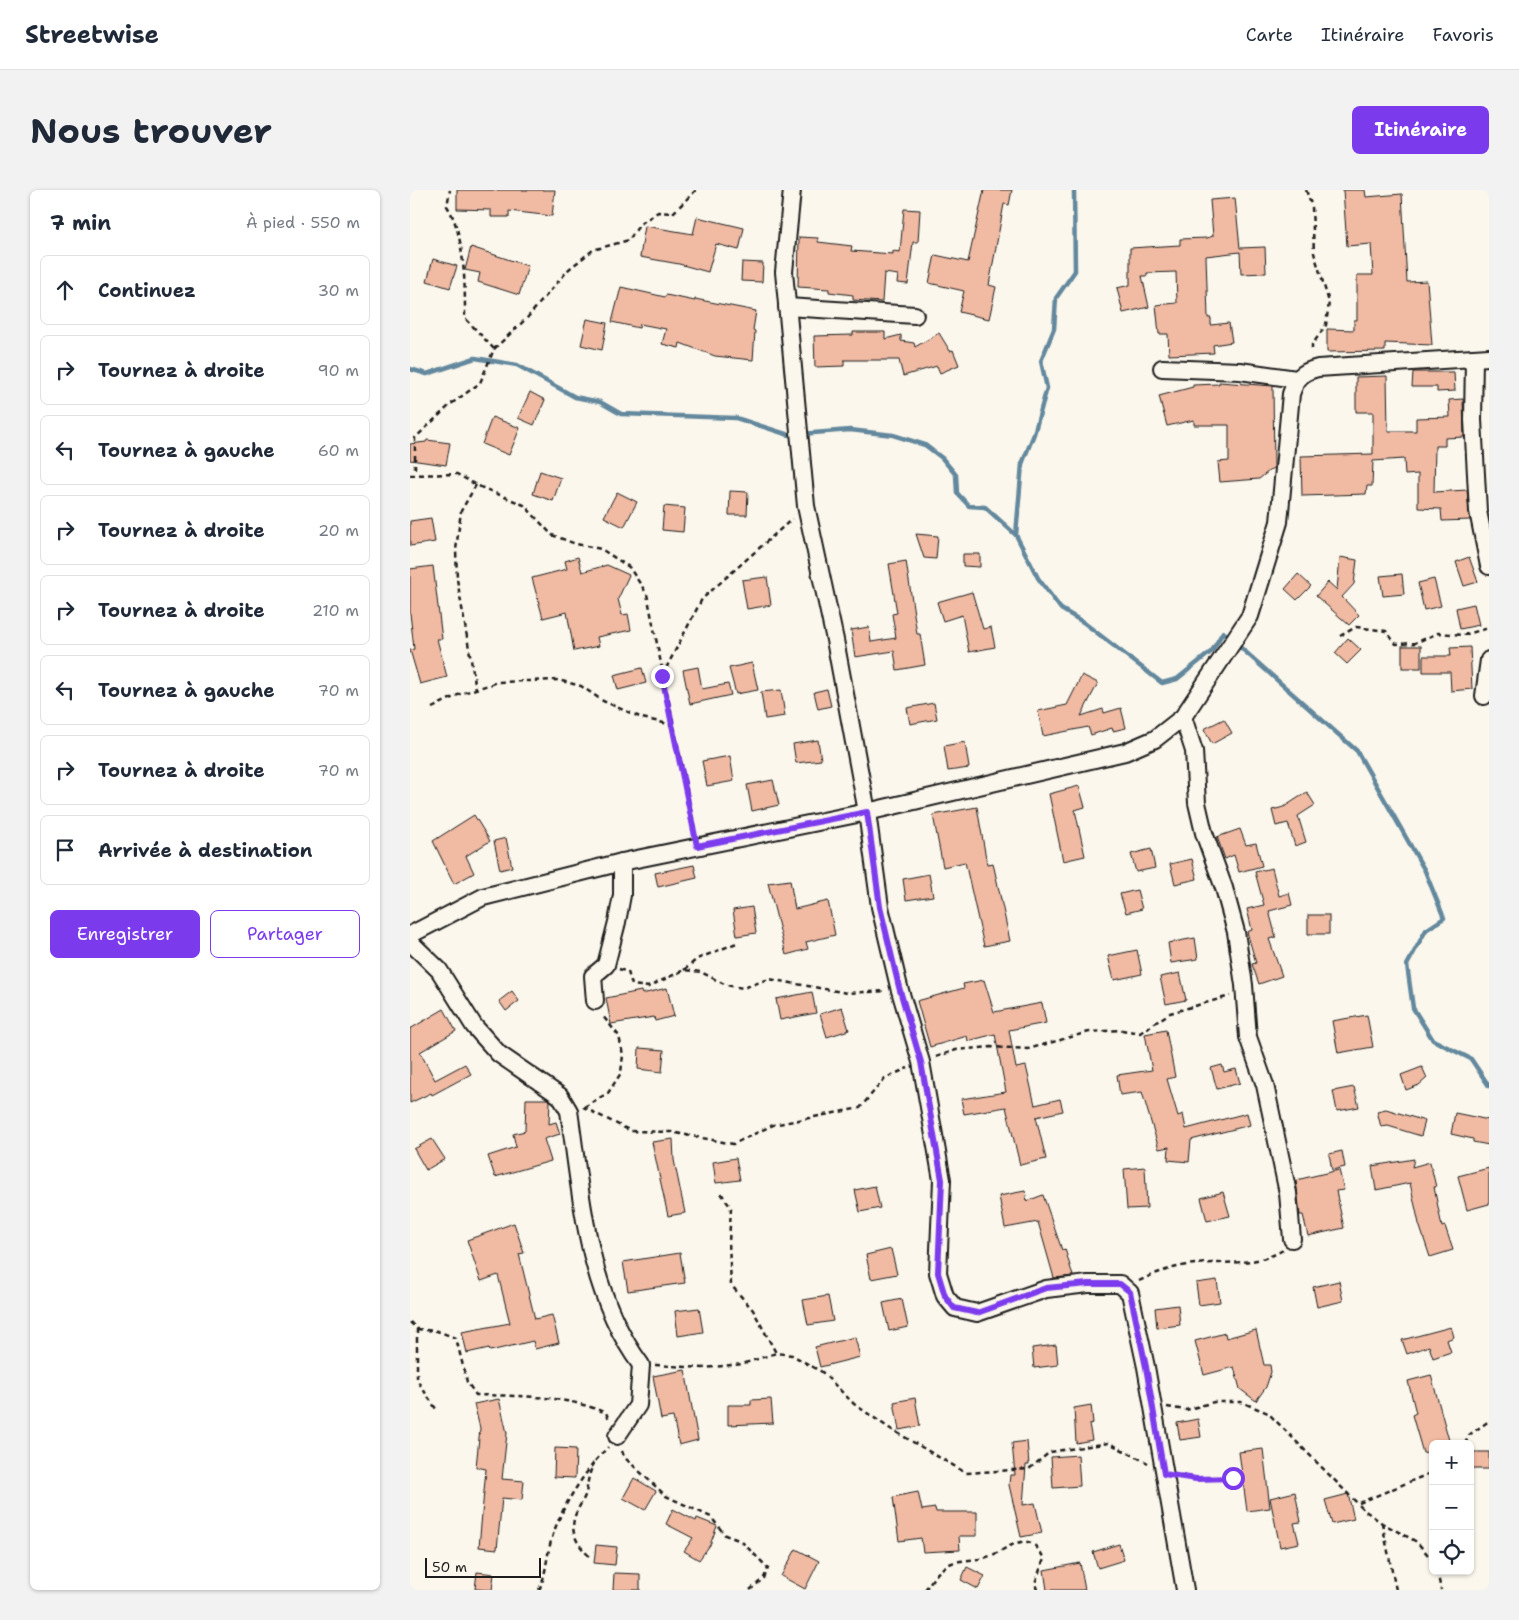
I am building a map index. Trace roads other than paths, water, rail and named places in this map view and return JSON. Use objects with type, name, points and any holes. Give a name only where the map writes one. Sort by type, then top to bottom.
[{"type":"street","points":[[792,190],[784,272],[806,506],[867,812],[880,907],[899,987],[921,1062],[942,1180],[938,1273],[945,1296],[954,1308],[977,1313],[1046,1288],[1088,1284],[1120,1284],[1130,1292],[1152,1402],[1185,1590]]},
{"type":"street","points":[[787,307],[915,316]]},
{"type":"street","points":[[410,935],[483,896],[622,862],[867,812],[1125,752],[1156,739],[1183,717],[1250,616],[1279,522],[1290,394],[1296,379],[1312,369],[1481,357],[1473,420],[1478,511],[1487,547],[1489,566]]},
{"type":"street","points":[[1162,368],[1240,371],[1296,379]]},
{"type":"street","points":[[1484,696],[1489,660]]},
{"type":"street","points":[[1183,717],[1194,751],[1197,804],[1204,833],[1224,888],[1236,932],[1244,985],[1248,1037],[1265,1085],[1286,1184],[1292,1239]]},
{"type":"street","points":[[595,1001],[593,976],[606,965],[622,894],[622,862]]},
{"type":"street","points":[[410,942],[439,970],[474,1026],[499,1054],[560,1096],[569,1111],[588,1243],[609,1310],[623,1341],[641,1366],[638,1405],[617,1436]]},
{"type":"waterway","points":[[1016,535],[1022,464],[1034,434],[1047,388],[1041,361],[1054,329],[1056,298],[1075,271],[1074,190]]},
{"type":"waterway","points":[[410,369],[427,374],[475,358],[517,365],[575,397],[600,402],[621,414],[736,418],[789,435],[850,430],[893,435],[925,445],[942,458],[956,475],[957,493],[969,506],[985,507],[1016,535],[1038,578],[1061,609],[1083,622],[1162,683],[1177,679],[1212,651],[1223,632],[1357,751],[1425,871],[1444,918],[1426,930],[1407,965],[1413,1008],[1433,1040],[1471,1059],[1489,1086]]}]
